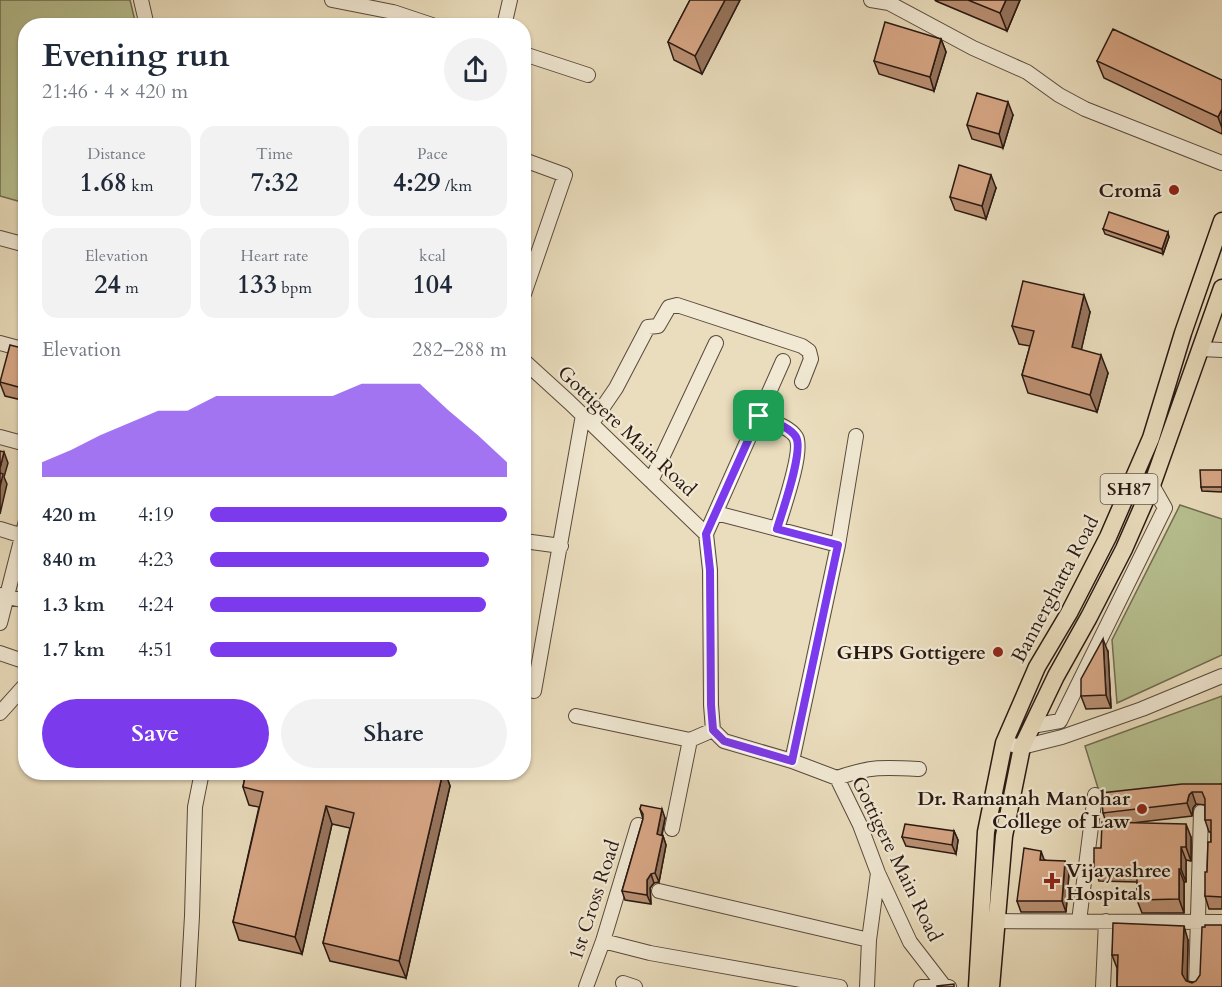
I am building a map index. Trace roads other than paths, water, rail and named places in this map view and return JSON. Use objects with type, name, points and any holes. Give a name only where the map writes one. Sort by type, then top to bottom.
[{"type":"main road","name":"Bannerghatta Road","points":[[977,987],[986,832],[1004,743],[1037,668],[1070,613],[1108,537],[1150,438],[1222,221]]},
{"type":"main road","points":[[992,987],[1004,836],[1022,747],[1124,549],[1152,485],[1222,288]]},
{"type":"street","points":[[141,0],[145,18]]},
{"type":"street","points":[[332,0],[393,12],[411,18]]},
{"type":"street","points":[[506,18],[510,0]]},
{"type":"street","points":[[871,0],[890,2],[974,48],[1027,72],[1059,95],[1085,109],[1222,163]]},
{"type":"street","points":[[531,56],[588,75]]},
{"type":"street","points":[[531,163],[565,175],[531,274]]},
{"type":"street","points":[[0,238],[18,243]]},
{"type":"street","points":[[534,691],[587,419],[616,388],[648,327],[658,326],[669,307],[677,305],[802,346],[809,351],[811,359],[802,382]]},
{"type":"street","points":[[0,343],[18,348]]},
{"type":"street","points":[[651,481],[716,343]]},
{"type":"street","points":[[1201,349],[1222,350]]},
{"type":"street","points":[[576,716],[690,740],[713,730],[710,570],[706,534],[783,361]]},
{"type":"street","name":"Gottigere Main Road","points":[[531,368],[706,534]]},
{"type":"street","points":[[759,416],[790,430],[797,438],[795,467],[777,529]]},
{"type":"street","points":[[792,761],[838,545],[856,436]]},
{"type":"street","points":[[0,437],[18,442]]},
{"type":"street","points":[[1032,726],[1059,721],[1065,711],[1165,508],[1152,485]]},
{"type":"street","points":[[716,513],[838,545]]},
{"type":"street","points":[[0,529],[18,534]]},
{"type":"street","points":[[531,542],[561,546]]},
{"type":"street","points":[[0,622],[3,596],[18,553]]},
{"type":"street","points":[[3,596],[18,599]]},
{"type":"street","points":[[0,653],[18,659]]},
{"type":"street","points":[[1004,743],[1022,747],[1062,737],[1143,709],[1222,676]]},
{"type":"street","points":[[0,713],[18,693]]},
{"type":"street","name":"Gottigere Main Road","points":[[713,730],[724,741],[792,761],[837,778],[860,825],[878,873],[910,942],[946,986]]},
{"type":"street","points":[[672,829],[690,740]]},
{"type":"street","points":[[837,778],[879,767],[919,769]]},
{"type":"street","points":[[188,987],[195,807],[200,780]]},
{"type":"street","points":[[1079,921],[1095,795]]},
{"type":"street","points":[[1196,987],[1201,812]]},
{"type":"street","name":"1st Cross Road","points":[[586,987],[603,941],[638,825]]},
{"type":"street","points":[[867,987],[869,939],[878,873]]},
{"type":"street","points":[[659,891],[869,939]]},
{"type":"street","points":[[981,921],[1222,922]]},
{"type":"street","points":[[1103,987],[1106,921]]},
{"type":"street","points":[[603,941],[650,953],[840,987]]},
{"type":"street","points":[[921,987],[946,986]]},
{"type":"place","name":"Cromā","points":[[1174,190]]},
{"type":"place","name":"GHPS Gottigere","points":[[998,652]]},
{"type":"place","name":"Dr. Ramanah Manohar College of Law","points":[[1142,809]]},
{"type":"place","name":"Vijayashree Hospitals","points":[[1052,881]]}]
